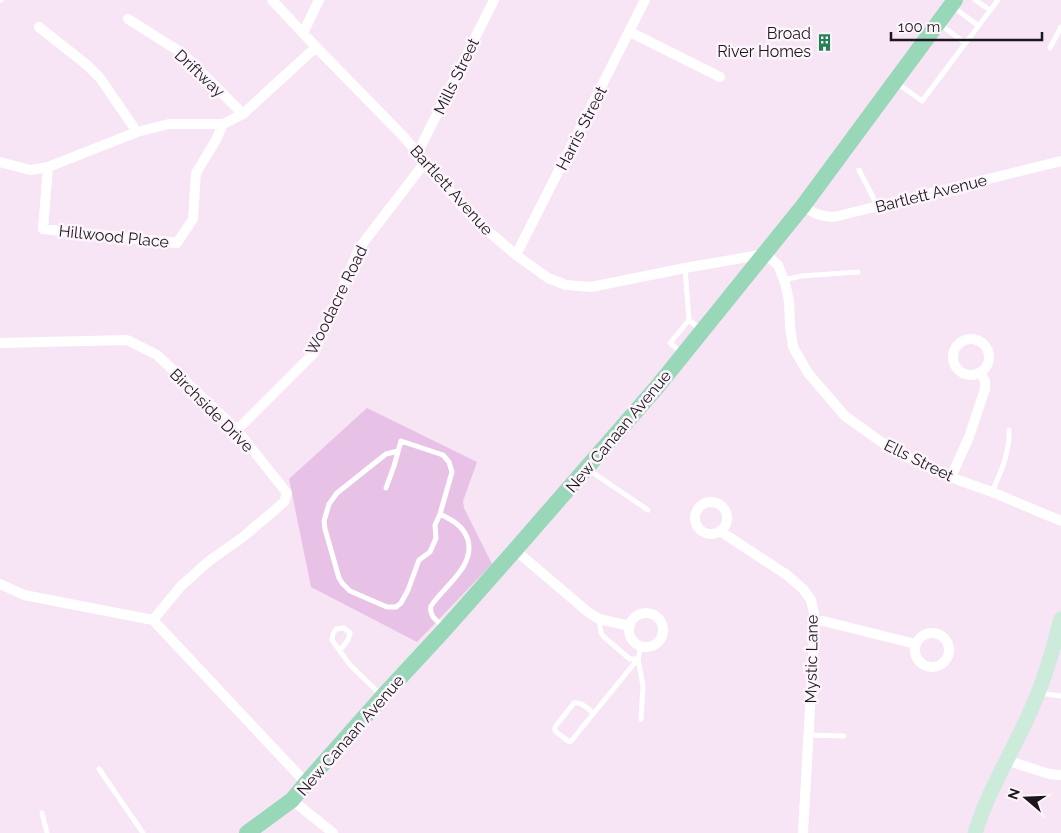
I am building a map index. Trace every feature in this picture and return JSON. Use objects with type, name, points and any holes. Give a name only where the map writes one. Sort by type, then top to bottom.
[{"type":"main road","name":"New Canaan Avenue","points":[[247,833],[292,800],[515,550],[684,354],[803,206],[953,3]]},
{"type":"street","name":"Bartlett Avenue","points":[[272,0],[394,126],[471,215],[516,255],[548,278],[562,284],[591,287],[765,254]]},
{"type":"street","points":[[303,33],[319,0]]},
{"type":"street","name":"Mills Street","points":[[418,152],[494,0]]},
{"type":"street","name":"Harris Street","points":[[516,255],[645,0]]},
{"type":"street","name":"Driftway","points":[[128,19],[182,53],[243,114]]},
{"type":"street","points":[[39,28],[87,65],[100,78],[138,132]]},
{"type":"street","points":[[630,32],[720,77]]},
{"type":"street","points":[[0,162],[30,170],[48,167],[138,132],[169,124],[223,124],[243,114],[316,46]]},
{"type":"street","name":"Hillwood Place","points":[[48,167],[43,229],[177,243],[193,218],[196,173],[216,140],[223,124]]},
{"type":"street","name":"Woodacre Road","points":[[237,430],[314,353],[360,247],[426,161]]},
{"type":"street","name":"Bartlett Avenue","points":[[803,206],[821,216],[834,217],[1061,161]]},
{"type":"street","name":"Ells Street","points":[[765,254],[778,265],[784,280],[789,301],[793,347],[808,374],[845,416],[894,451],[951,477],[1061,520]]},
{"type":"street","name":"Birchside Drive","points":[[0,342],[127,340],[157,355],[237,430],[287,493],[284,502],[181,586],[153,620]]},
{"type":"street","points":[[951,477],[969,437],[985,389],[985,381],[980,372]]},
{"type":"street","name":"Mystic Lane","points":[[720,531],[787,575],[803,588],[811,600],[815,619],[803,833]]},
{"type":"street","points":[[515,550],[588,612],[599,619],[630,626]]},
{"type":"street","points":[[0,584],[24,596],[153,620],[306,783]]},
{"type":"street","points":[[642,613],[653,614],[661,622],[663,630],[660,641],[652,646],[641,646],[636,644],[632,638],[630,626],[634,618],[642,613]]},
{"type":"street","points":[[815,619],[916,644]]},
{"type":"street","points":[[975,833],[990,793],[1038,693],[1061,619]]},
{"type":"street","points":[[1006,760],[1049,774],[1061,775]]},
{"type":"street","points":[[292,800],[333,833]]},
{"type":"lane","points":[[975,0],[990,10]]},
{"type":"lane","points":[[895,81],[922,101],[998,0]]},
{"type":"lane","points":[[953,3],[979,26]]},
{"type":"lane","points":[[938,23],[966,43]]},
{"type":"lane","points":[[1050,48],[1061,28]]},
{"type":"lane","points":[[860,170],[876,206]]},
{"type":"lane","points":[[684,354],[670,343],[689,320],[685,268]]},
{"type":"lane","points":[[784,280],[801,276],[858,272]]},
{"type":"lane","points":[[689,320],[702,331]]},
{"type":"lane","points":[[992,492],[1008,452],[1009,430]]},
{"type":"lane","points":[[386,488],[394,466],[401,441],[443,455],[450,462],[452,477],[435,525],[436,538],[430,552],[419,560],[401,603],[391,608],[347,588],[339,578],[324,525],[329,504],[337,493],[386,454],[398,451]]},
{"type":"lane","points":[[587,468],[648,510]]},
{"type":"lane","points":[[440,514],[462,528],[469,549],[462,568],[431,606],[431,615],[446,628]]},
{"type":"lane","points":[[599,619],[601,633],[604,637],[630,659],[637,660]]},
{"type":"lane","points":[[593,713],[580,703],[574,703],[555,727],[555,731],[570,742],[637,660],[641,646]]},
{"type":"lane","points":[[340,650],[350,665],[383,696]]},
{"type":"lane","points":[[637,660],[643,686],[641,719]]},
{"type":"lane","points":[[1038,693],[1061,696]]},
{"type":"lane","points":[[808,735],[844,736]]},
{"type":"lane","points":[[99,769],[143,833]]},
{"type":"lane","points":[[42,813],[47,833]]},
{"type":"shaded area","points":[[367,408],[477,462],[463,501],[464,508],[492,564],[417,642],[311,587],[289,479]]},
{"type":"place","name":"Broad River Homes","points":[[825,42]]}]
